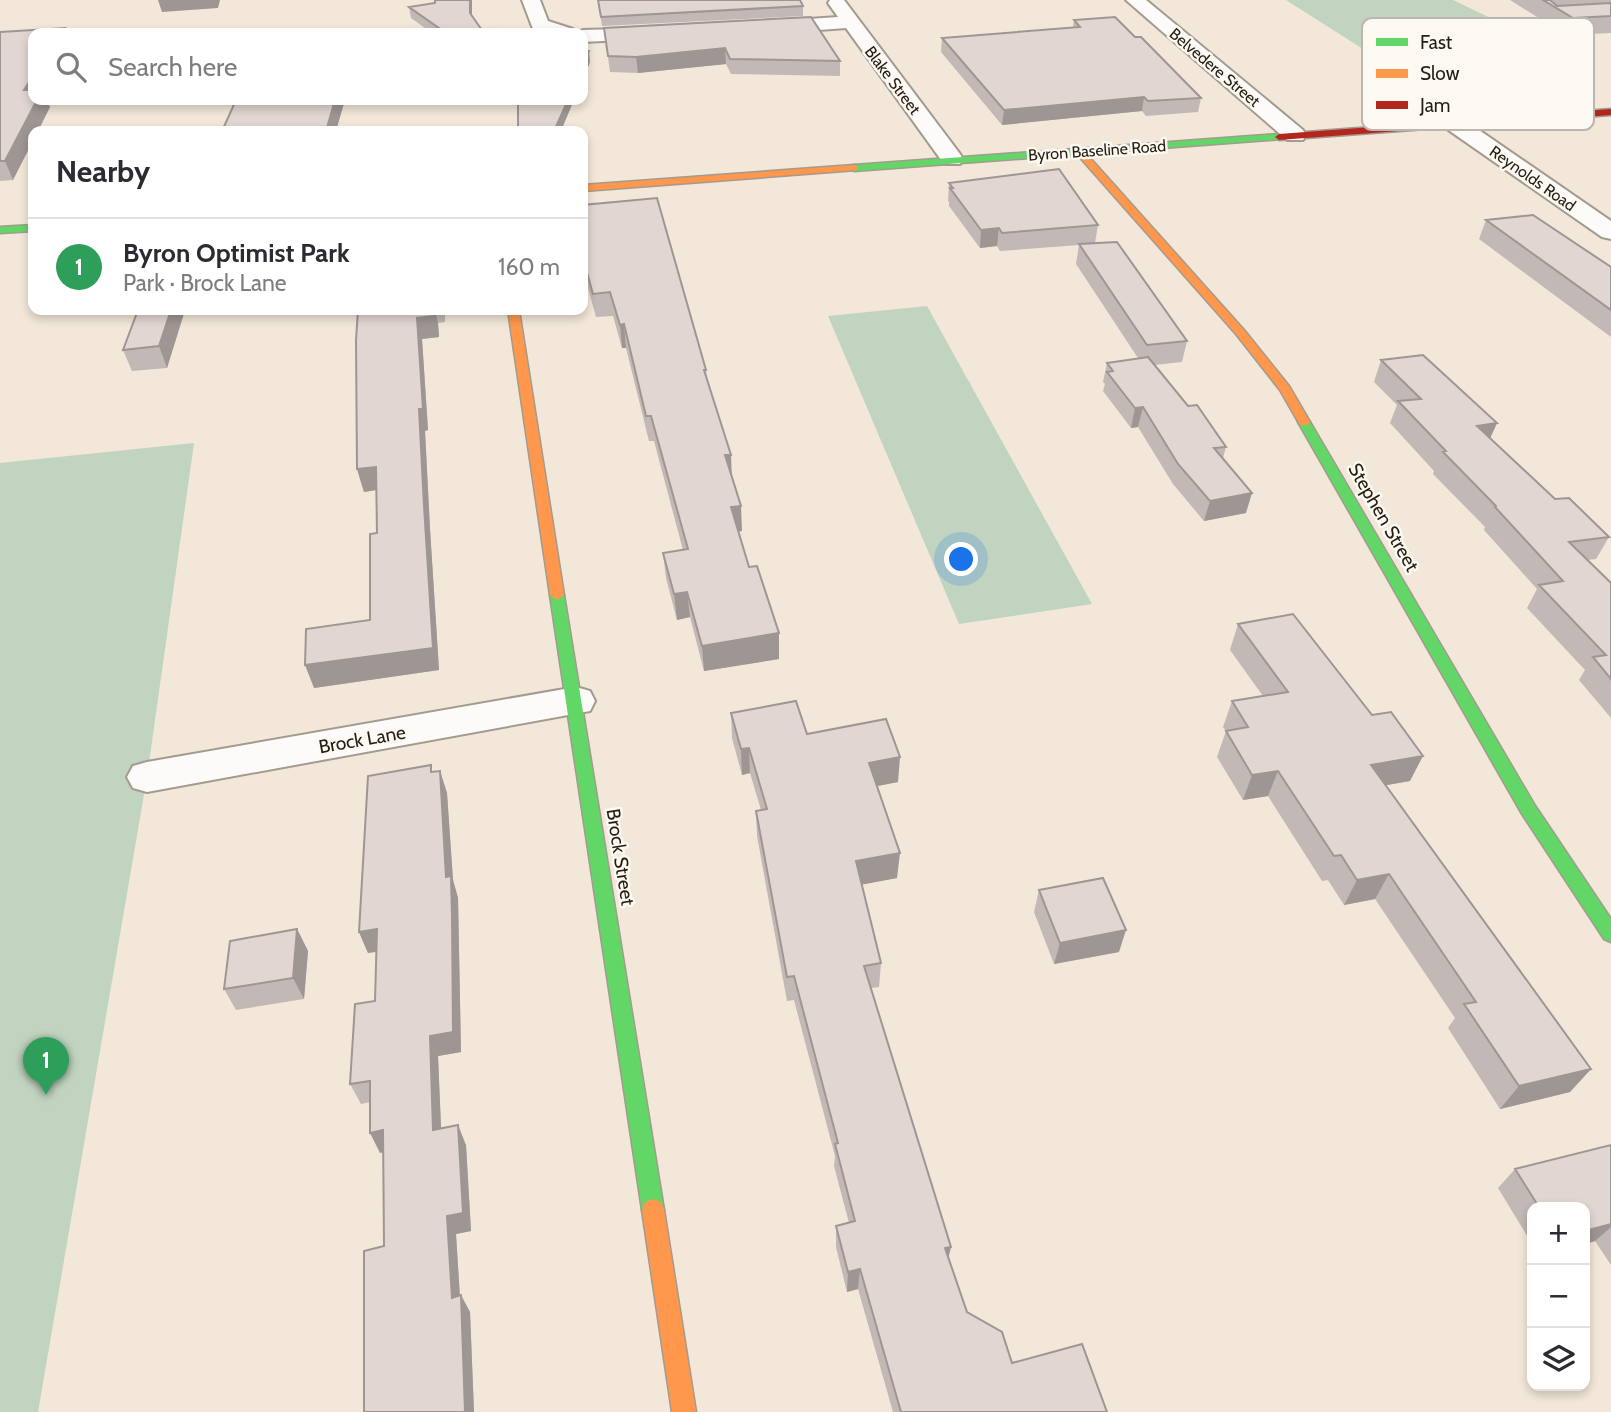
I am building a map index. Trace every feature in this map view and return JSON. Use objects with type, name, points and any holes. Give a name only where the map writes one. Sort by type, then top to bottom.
[{"type":"street","points":[[531,0],[540,25],[550,28]]},
{"type":"street","name":"Blake Street","points":[[835,0],[951,159]]},
{"type":"street","name":"Belvedere Street","points":[[1135,0],[1295,135]]},
{"type":"street","points":[[753,28],[850,22]]},
{"type":"street","points":[[588,36],[670,33]]},
{"type":"street","name":"Byron Baseline Road","points":[[588,188],[1368,130]]},
{"type":"street","name":"Reynolds Road","points":[[1464,130],[1611,232]]},
{"type":"street","name":"Stephen Street","points":[[1079,151],[1240,332],[1285,389],[1528,809],[1611,934]]},
{"type":"street","points":[[0,230],[28,228]]},
{"type":"street","name":"Brock Street","points":[[514,315],[576,701],[684,1412]]},
{"type":"street","name":"Brock Lane","points":[[148,777],[576,701]]},
{"type":"green space","points":[[1286,0],[1453,0],[1491,18],[1362,18],[1362,48]]},
{"type":"green space","points":[[927,306],[1092,604],[959,624],[828,316]]},
{"type":"green space","points":[[194,443],[147,777],[38,1412],[0,1412],[0,463]]},
{"type":"building","points":[[435,0],[470,0],[470,13],[480,28],[439,28],[409,7],[435,3]]},
{"type":"building","points":[[598,0],[800,0],[803,6],[601,17]]},
{"type":"building","points":[[1543,0],[1550,0],[1557,6],[1611,3],[1611,16],[1573,18]]},
{"type":"building","points":[[811,17],[840,61],[730,59],[725,48],[636,57],[608,56],[604,28]]},
{"type":"building","points":[[1115,17],[1135,37],[1141,37],[1201,98],[1148,101],[1144,97],[1004,110],[942,38],[1080,27],[1074,20]]},
{"type":"building","points":[[28,30],[28,84],[24,90],[28,90],[28,105],[34,105],[5,161],[0,161],[0,32]]},
{"type":"building","points":[[234,105],[334,105],[327,126],[224,126]]},
{"type":"building","points":[[518,105],[566,105],[556,126],[518,126]]},
{"type":"building","points":[[1059,169],[1098,225],[1002,233],[999,228],[981,230],[949,183]]},
{"type":"building","points":[[657,198],[704,370],[731,455],[725,455],[741,506],[731,507],[749,567],[757,566],[779,633],[702,646],[687,592],[674,594],[663,553],[688,549],[651,416],[646,416],[624,324],[620,325],[610,292],[593,294],[588,276],[588,205]]},
{"type":"building","points":[[1533,215],[1611,267],[1611,310],[1486,220]]},
{"type":"building","points":[[1117,242],[1187,341],[1147,345],[1079,244]]},
{"type":"building","points":[[136,315],[169,315],[159,346],[123,350]]},
{"type":"building","points":[[358,315],[434,315],[417,318],[423,409],[419,409],[433,648],[305,665],[306,629],[370,620],[370,534],[377,533],[376,467],[357,469]]},
{"type":"building","points":[[1423,355],[1497,423],[1477,426],[1555,499],[1569,498],[1609,537],[1569,542],[1611,583],[1611,679],[1593,657],[1606,655],[1539,585],[1563,581],[1398,401],[1421,399],[1381,360]]},
{"type":"building","points":[[1148,357],[1188,406],[1197,405],[1226,447],[1214,448],[1252,493],[1210,501],[1178,464],[1143,407],[1135,408],[1107,372],[1113,371],[1107,363]]},
{"type":"building","points":[[1293,614],[1372,715],[1391,712],[1423,756],[1371,765],[1591,1069],[1519,1086],[1464,1004],[1476,1002],[1389,874],[1357,880],[1341,855],[1334,856],[1278,771],[1252,775],[1226,731],[1248,727],[1232,701],[1288,692],[1238,624]]},
{"type":"building","points":[[796,701],[807,734],[886,719],[900,757],[869,763],[900,853],[856,861],[881,963],[864,966],[951,1247],[945,1248],[967,1312],[1002,1332],[1012,1363],[1082,1344],[1107,1412],[901,1412],[860,1269],[848,1272],[836,1226],[855,1221],[835,1144],[838,1143],[794,976],[787,977],[756,811],[767,809],[749,748],[741,749],[731,713]]},
{"type":"building","points":[[431,765],[431,772],[440,771],[446,877],[451,876],[453,1032],[430,1036],[433,1130],[458,1125],[463,1213],[447,1216],[452,1298],[461,1295],[465,1412],[364,1412],[364,1251],[384,1246],[383,1130],[370,1133],[370,1081],[350,1084],[355,1004],[375,1001],[377,929],[359,932],[368,776]]},
{"type":"building","points":[[1103,878],[1126,930],[1060,943],[1039,890]]},
{"type":"building","points":[[297,929],[293,978],[224,989],[230,941]]},
{"type":"building","points":[[1611,1145],[1611,1224],[1590,1230],[1590,1202],[1536,1202],[1515,1169]]},
{"type":"traffic: fast","points":[[854,168],[1279,137]]},
{"type":"traffic: fast","points":[[0,230],[28,228]]},
{"type":"traffic: fast","points":[[1304,422],[1528,809],[1611,934]]},
{"type":"traffic: fast","points":[[557,595],[653,1210]]},
{"type":"traffic: slow","points":[[1079,151],[1240,332],[1285,389],[1304,422]]},
{"type":"traffic: slow","points":[[588,188],[854,168]]},
{"type":"traffic: slow","points":[[514,315],[557,595]]},
{"type":"traffic: slow","points":[[653,1210],[684,1412]]},
{"type":"traffic: jam","points":[[1594,113],[1611,112]]},
{"type":"traffic: jam","points":[[1279,137],[1372,130]]},
{"type":"place","name":"Byron Optimist Park","points":[[46,1095]]}]
